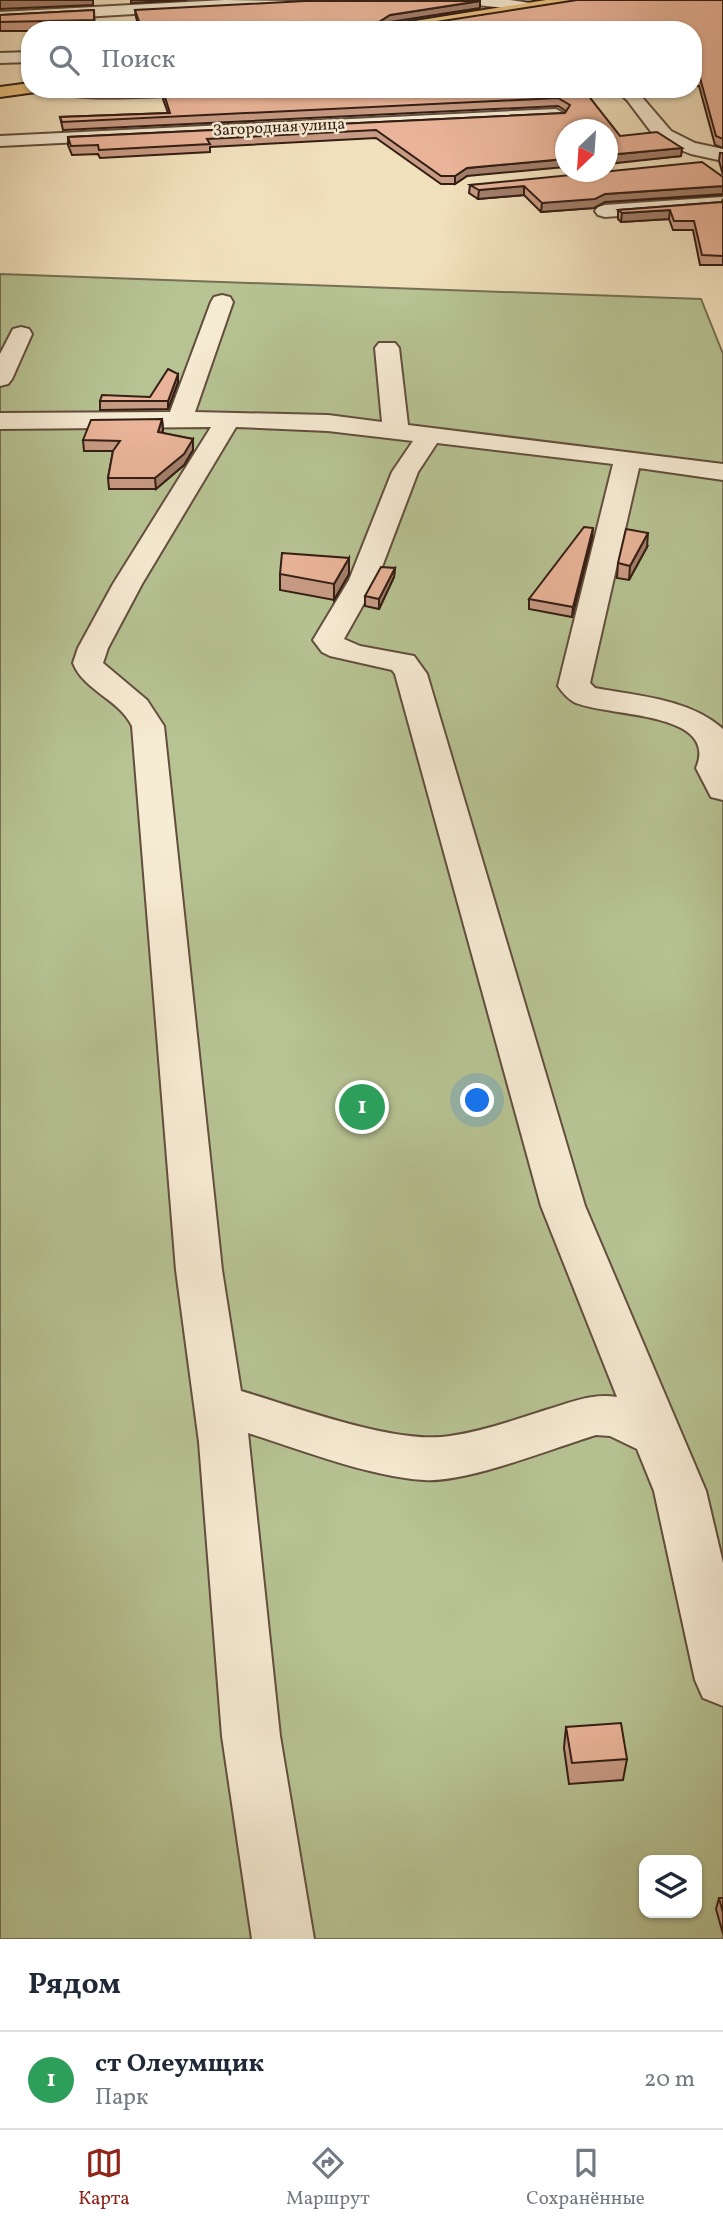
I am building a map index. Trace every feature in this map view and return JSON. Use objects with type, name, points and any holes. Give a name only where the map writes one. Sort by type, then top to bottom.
[{"type":"main road","points":[[440,21],[524,6],[579,0]]},
{"type":"main road","points":[[0,92],[21,89]]},
{"type":"street","points":[[0,17],[304,0],[374,2]]},
{"type":"street","points":[[410,2],[477,1],[524,6]]},
{"type":"street","points":[[0,58],[21,57]]},
{"type":"street","points":[[634,98],[661,132],[696,163],[722,204]]},
{"type":"street","name":"Загородная улица","points":[[0,141],[558,114]]},
{"type":"street","points":[[660,149],[696,163],[723,155]]},
{"type":"street","points":[[605,201],[659,206],[722,204]]},
{"type":"street","points":[[180,419],[222,302]]},
{"type":"street","points":[[0,379],[21,334]]},
{"type":"street","points":[[387,348],[388,376],[413,432],[405,472],[363,580],[328,640],[342,651],[383,658],[408,667],[563,1206],[680,1491],[723,1680]]},
{"type":"street","points":[[229,419],[212,442],[97,640],[88,667],[138,706],[145,715],[148,726],[199,1270],[218,1404],[251,1736],[283,1939]]},
{"type":"street","points":[[0,421],[229,419],[328,423],[628,458],[723,472]]},
{"type":"street","points":[[628,458],[574,686],[585,695],[668,712],[696,724],[708,734],[717,747],[718,753],[713,768],[723,790]]},
{"type":"street","points":[[218,1404],[362,1447],[425,1459],[450,1457],[596,1415],[615,1416],[657,1435]]},
{"type":"green space","points":[[0,274],[701,299],[723,354],[723,1939],[0,1939]]},
{"type":"building","points":[[577,0],[723,0],[723,139],[716,136],[702,85],[702,21],[443,21]]},
{"type":"building","points":[[305,1],[480,1],[390,15],[381,21],[139,21],[135,10]]},
{"type":"building","points":[[94,10],[94,20],[0,22],[0,15]]},
{"type":"building","points":[[165,98],[558,98],[62,122],[60,117],[170,113]]},
{"type":"building","points":[[558,98],[590,98],[607,119],[555,119],[555,160],[467,168],[455,176],[441,176],[376,130],[207,139],[210,144],[99,150],[98,145],[71,146],[68,137],[565,113],[570,105]]},
{"type":"building","points":[[657,132],[682,148],[618,154],[618,133],[620,136]]},
{"type":"building","points":[[702,162],[723,177],[723,186],[605,194],[595,199],[542,203],[524,186],[479,190],[470,185],[555,177],[555,182],[618,182],[618,170]]},
{"type":"building","points":[[723,199],[723,256],[702,255],[694,221],[674,221],[670,210],[622,213],[618,210],[722,202]]},
{"type":"building","points":[[168,369],[178,374],[168,401],[100,401],[102,395],[150,397]]},
{"type":"building","points":[[162,419],[158,432],[193,439],[184,454],[155,478],[108,478],[113,451],[120,441],[83,440],[91,420]]},
{"type":"building","points":[[584,527],[593,528],[573,607],[529,599]]},
{"type":"building","points":[[626,529],[648,533],[630,566],[618,563]]},
{"type":"building","points":[[282,553],[349,558],[334,584],[280,574]]},
{"type":"building","points":[[381,567],[395,568],[379,599],[365,596]]},
{"type":"building","points":[[621,1723],[627,1759],[572,1763],[566,1727]]},
{"type":"place","name":"ст Олеумщик","points":[[362,1107]]}]
